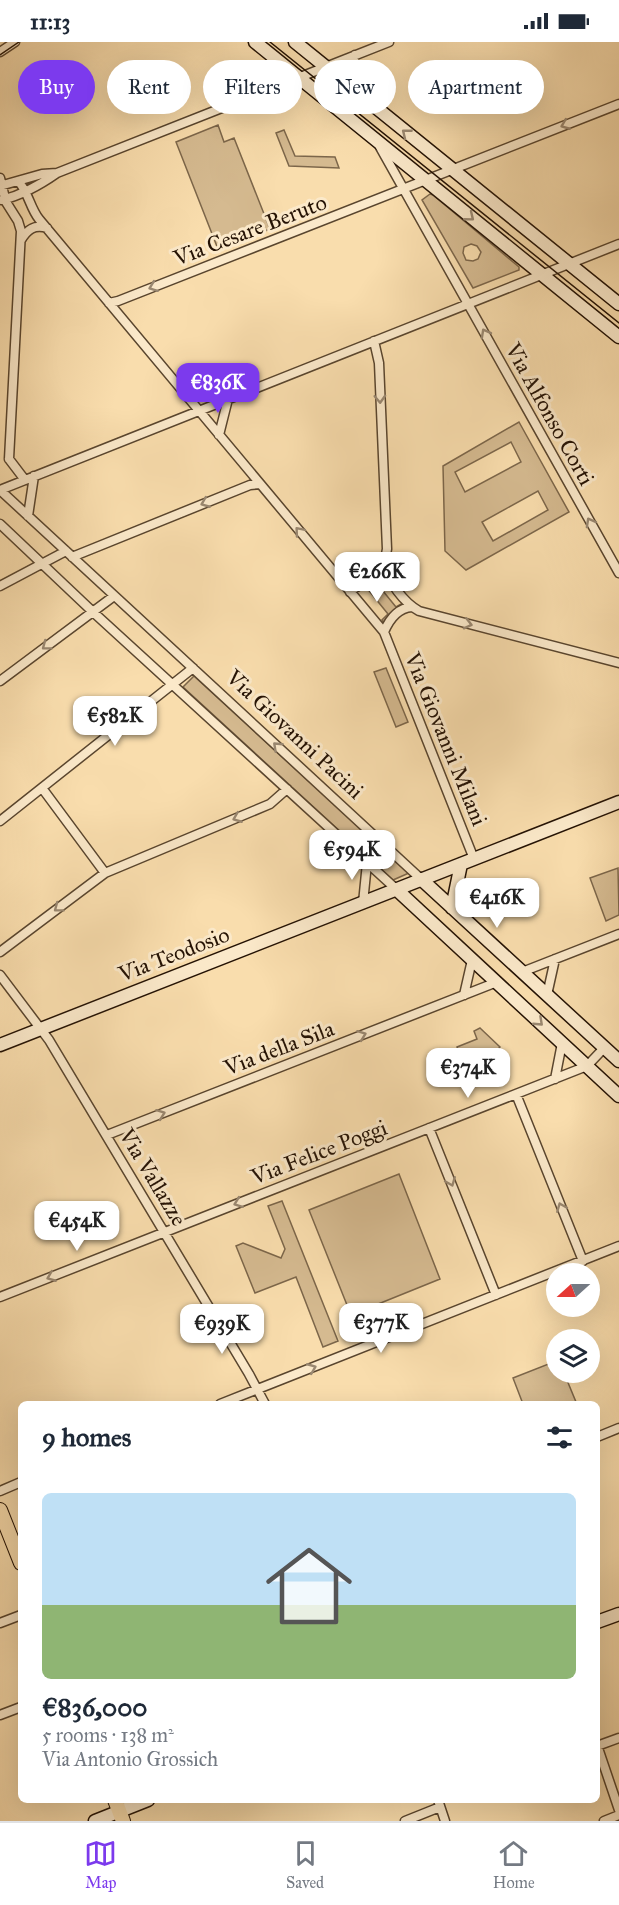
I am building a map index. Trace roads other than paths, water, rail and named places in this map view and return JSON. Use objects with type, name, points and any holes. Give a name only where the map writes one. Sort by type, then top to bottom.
[{"type":"main road","points":[[0,1510],[18,1555]]},
{"type":"street","points":[[0,52],[15,42]]},
{"type":"street","points":[[255,42],[277,60]]},
{"type":"street","points":[[295,42],[317,60]]},
{"type":"street","points":[[342,60],[389,42]]},
{"type":"street","points":[[354,60],[355,55]]},
{"type":"street","points":[[272,56],[272,60]]},
{"type":"street","points":[[302,80],[619,337]]},
{"type":"street","name":"Via Cesare Beruto","points":[[109,303],[619,104]]},
{"type":"street","points":[[9,459],[21,241],[20,225],[2,200],[0,184],[57,172],[205,114]]},
{"type":"street","points":[[383,114],[619,304]]},
{"type":"street","name":"Via Alfonso Corti","points":[[377,141],[619,573]]},
{"type":"street","points":[[2,200],[45,182],[57,172]]},
{"type":"street","name":"Via Giovanni Milani","points":[[18,181],[35,213],[47,228],[384,632],[474,859]]},
{"type":"street","points":[[21,241],[25,233],[31,229],[41,226],[47,228]]},
{"type":"street","points":[[0,490],[619,244]]},
{"type":"street","points":[[374,341],[379,363],[387,549],[384,565],[389,578],[412,607],[424,613],[619,663]]},
{"type":"street","points":[[219,435],[228,399]]},
{"type":"street","points":[[0,465],[9,459]]},
{"type":"street","points":[[9,459],[30,478]]},
{"type":"street","points":[[28,516],[30,478]]},
{"type":"street","points":[[0,586],[42,564],[250,484],[260,484]]},
{"type":"street","name":"Via Giovanni Pacini","points":[[0,490],[618,1059]]},
{"type":"street","name":"Via Giovanni Pacini","points":[[0,524],[619,1096]]},
{"type":"street","points":[[350,592],[384,565]]},
{"type":"street","points":[[0,681],[114,596]]},
{"type":"street","points":[[384,632],[400,611],[412,607]]},
{"type":"street","name":"Via Giovanni Pacini","points":[[173,684],[193,668]]},
{"type":"street","points":[[0,821],[173,684]]},
{"type":"street","points":[[42,788],[105,873]]},
{"type":"street","points":[[0,952],[105,873],[270,804],[287,789]]},
{"type":"street","points":[[396,889],[619,802]]},
{"type":"street","points":[[363,903],[367,863]]},
{"type":"street","points":[[452,908],[461,864]]},
{"type":"street","name":"Via Teodosio","points":[[0,1045],[396,889]]},
{"type":"street","points":[[522,972],[619,934]]},
{"type":"street","points":[[547,995],[555,959]]},
{"type":"street","points":[[464,995],[472,960]]},
{"type":"street","name":"Via Vallazze","points":[[0,975],[42,1029],[264,1401]]},
{"type":"street","name":"Via della Sila","points":[[107,1135],[497,982]]},
{"type":"street","points":[[555,1079],[562,1043]]},
{"type":"street","points":[[587,1066],[604,1048]]},
{"type":"street","name":"Via Felice Poggi","points":[[0,1297],[587,1066]]},
{"type":"street","points":[[516,1094],[582,1261]]},
{"type":"street","points":[[429,1128],[496,1295]]},
{"type":"street","points":[[228,1401],[619,1246]]},
{"type":"street","points":[[600,1436],[619,1428]]},
{"type":"street","points":[[0,1491],[18,1483]]},
{"type":"street","points":[[600,1621],[619,1614]]},
{"type":"street","points":[[0,1623],[18,1616]]},
{"type":"street","points":[[0,1715],[18,1708]]},
{"type":"street","points":[[600,1745],[619,1738]]},
{"type":"street","points":[[600,1755],[619,1810]]},
{"type":"street","points":[[95,1821],[140,1803]]},
{"type":"street","points":[[405,1821],[439,1803],[445,1821]]},
{"type":"street","points":[[604,1821],[619,1815]]},
{"type":"tram line","points":[[0,55],[19,42]]},
{"type":"tram line","points":[[270,42],[619,323]]}]
